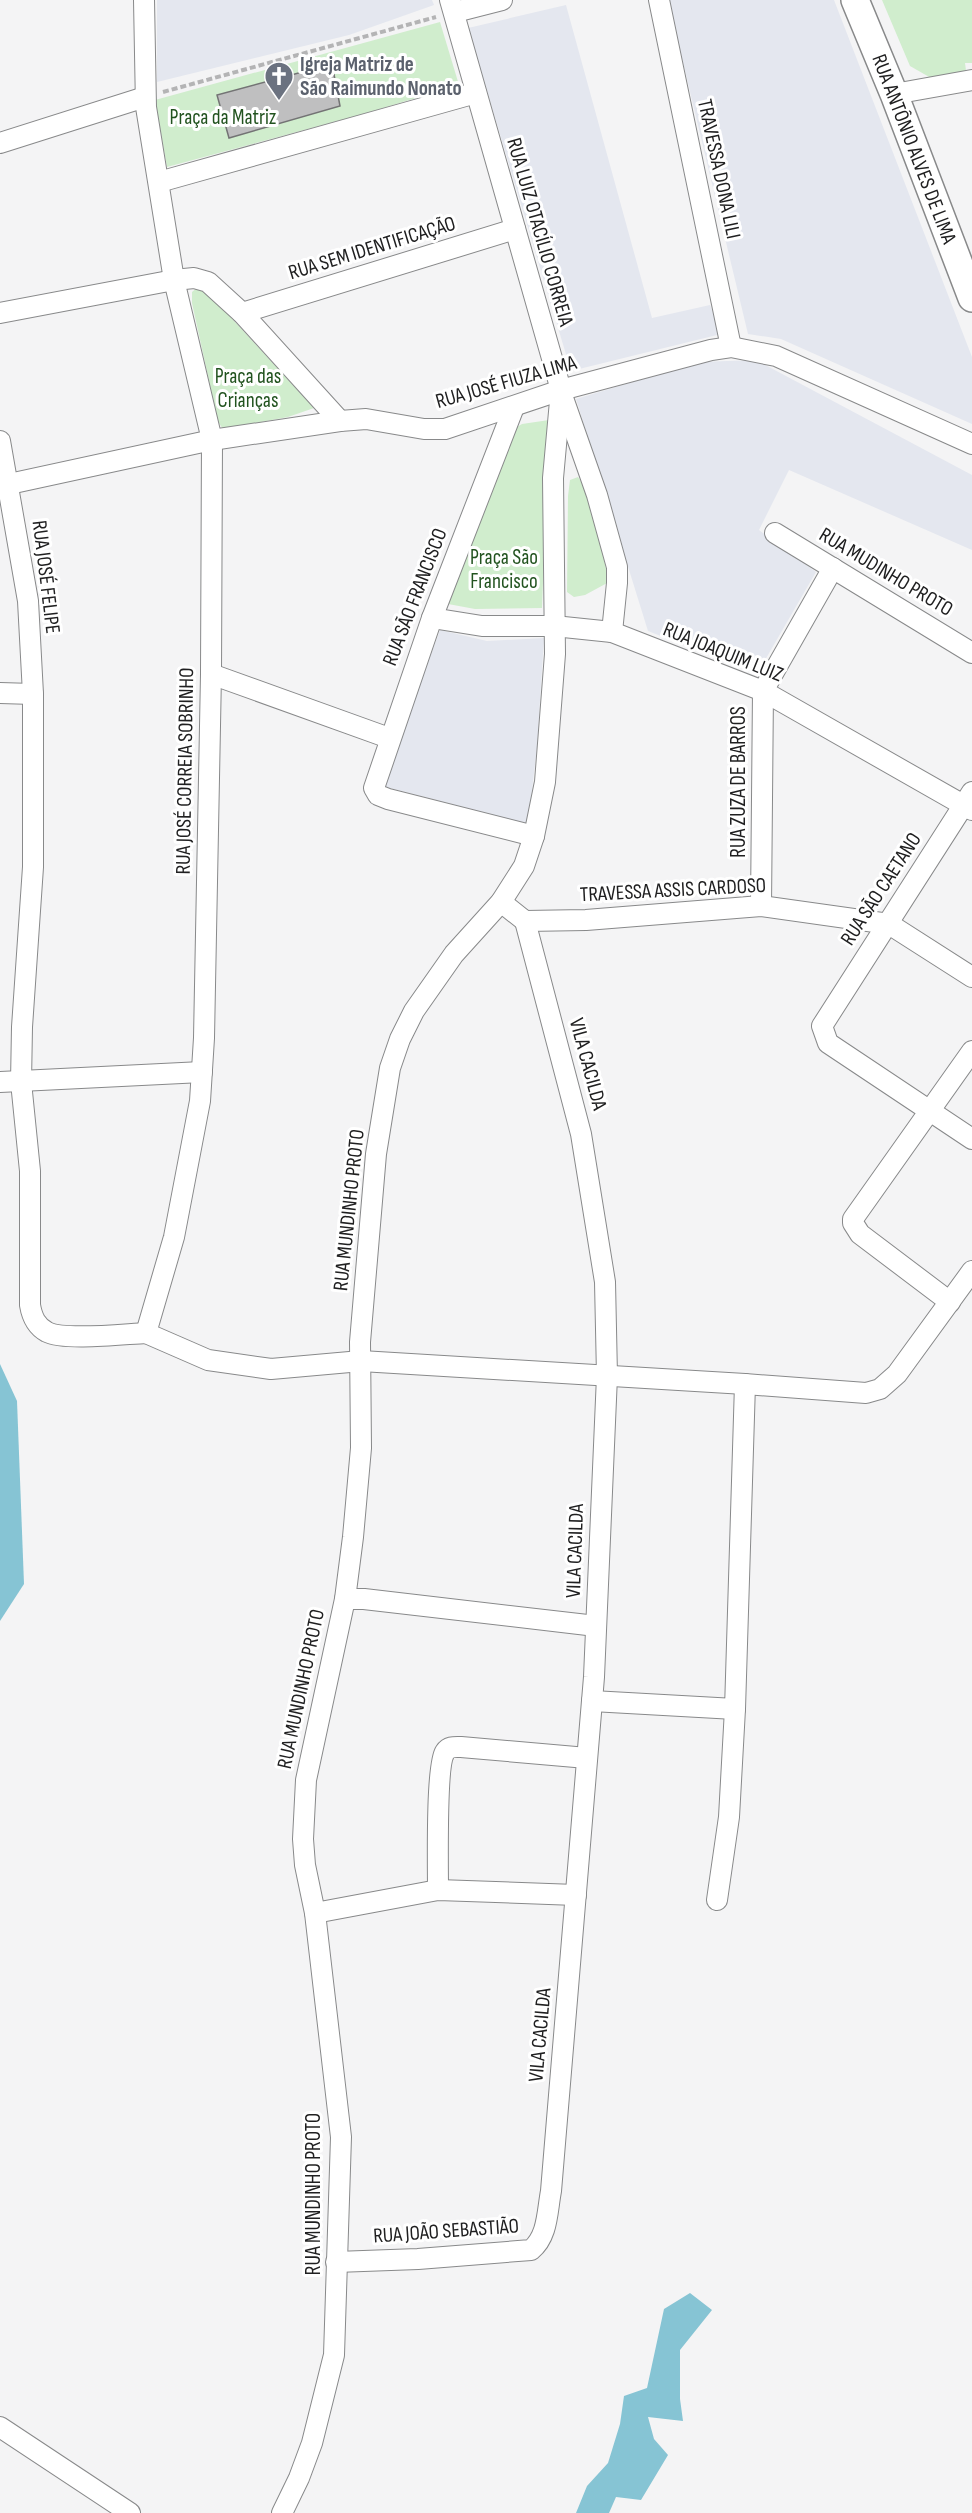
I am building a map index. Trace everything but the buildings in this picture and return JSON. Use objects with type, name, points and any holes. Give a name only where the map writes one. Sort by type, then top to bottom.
[{"type":"main road","name":"RUA ANTÔNIO ALVES DE LIMA","points":[[855,0],[894,94],[972,298]]},
{"type":"street","name":"RUA JOSÉ CORREIA SOBRINHO","points":[[144,0],[145,97],[174,280],[212,440],[211,674],[200,1101],[174,1236],[146,1333]]},
{"type":"street","points":[[452,6],[502,0]]},
{"type":"street","name":"TRAVESSA DONA LILI","points":[[659,0],[731,347]]},
{"type":"street","name":"RUA LUIZ OTACÍLIO CORREIA","points":[[452,6],[540,324],[561,390],[553,478],[555,654],[545,782],[534,836],[524,866],[501,902]]},
{"type":"street","points":[[894,94],[972,80]]},
{"type":"street","points":[[159,182],[476,93]]},
{"type":"street","points":[[0,143],[145,97]]},
{"type":"street","name":"RUA SEM IDENTIFICAÇÃO","points":[[242,313],[515,229]]},
{"type":"street","points":[[0,313],[174,280],[194,278],[208,282],[242,313],[340,421]]},
{"type":"street","name":"RUA JOSÉ FIUZA LIMA","points":[[4,485],[212,440],[340,421],[366,419],[424,429],[445,429],[561,390],[711,350],[731,347],[776,356],[972,444]]},
{"type":"street","points":[[561,390],[597,495],[616,567],[617,583],[612,632]]},
{"type":"street","name":"RUA SÃO FRANCISCO","points":[[514,407],[432,618],[389,738],[374,788],[378,795],[388,799],[534,836]]},
{"type":"street","name":"RUA JOSÉ FELIPE","points":[[0,441],[4,485],[28,601],[33,694],[33,867],[21,1082],[30,1171],[30,1305],[32,1316],[37,1324],[54,1335],[146,1333]]},
{"type":"street","name":"RUA MUDINHO PROTO","points":[[775,533],[972,653]]},
{"type":"street","name":"RUA ZUZA DE BARROS","points":[[761,906],[763,691],[833,568]]},
{"type":"street","name":"RUA JOAQUIM LUIZ","points":[[432,618],[482,626],[554,626],[612,632],[763,691],[969,802]]},
{"type":"street","points":[[211,674],[389,738]]},
{"type":"street","points":[[0,693],[33,694]]},
{"type":"street","name":"RUA SÃO CAETANO","points":[[928,1110],[828,1043],[822,1026],[829,1012],[969,802]]},
{"type":"street","points":[[501,902],[525,921]]},
{"type":"street","name":"RUA MUNDINHO PROTO","points":[[282,2513],[299,2478],[312,2443],[334,2355],[340,2137],[315,1913],[303,1839],[306,1780],[345,1599],[361,1448],[356,1361],[360,1342],[372,1186],[390,1068],[400,1039],[414,1011],[454,954],[501,902]]},
{"type":"street","name":"TRAVESSA ASSIS CARDOSO","points":[[525,921],[586,920],[761,906],[889,924]]},
{"type":"street","name":"VILA CACILDA","points":[[525,921],[581,1134],[605,1282],[607,1376],[592,1701],[551,2191]]},
{"type":"street","points":[[889,924],[972,977]]},
{"type":"street","points":[[950,1302],[860,1234],[853,1223],[861,1204],[972,1051]]},
{"type":"street","points":[[0,1082],[202,1072]]},
{"type":"street","points":[[928,1110],[972,1139]]},
{"type":"street","points":[[146,1333],[208,1360],[271,1369],[356,1361],[866,1393],[880,1389],[897,1374],[972,1271]]},
{"type":"street","points":[[717,1899],[729,1817],[735,1709],[745,1384]]},
{"type":"street","points":[[345,1599],[364,1599],[596,1626]]},
{"type":"street","points":[[592,1701],[735,1709]]},
{"type":"street","points":[[438,1890],[439,1798],[441,1760],[445,1751],[450,1747],[461,1747],[587,1758]]},
{"type":"street","points":[[315,1913],[438,1890],[576,1895]]},
{"type":"street","name":"RUA JOÃO SEBASTIÃO","points":[[336,2262],[418,2259],[531,2250],[540,2242],[545,2229],[551,2191]]},
{"type":"street","points":[[0,2427],[130,2513]]},
{"type":"path","points":[[145,97],[452,6]]},
{"type":"shaded area","points":[[157,0],[432,0],[434,5],[349,35],[157,82]]},
{"type":"shaded area","points":[[668,0],[834,0],[972,357],[972,424],[781,339],[748,334]]},
{"type":"shaded area","points":[[566,5],[652,318],[710,305],[721,334],[571,371],[468,28]]},
{"type":"shaded area","points":[[756,360],[972,475],[972,550],[789,470],[759,530],[816,572],[757,674],[648,631],[576,399],[699,362]]},
{"type":"shaded area","points":[[440,630],[487,641],[544,638],[537,747],[528,824],[382,786]]},
{"type":"green space","points":[[882,0],[972,0],[972,63],[965,63],[967,78],[931,78],[910,66]]},
{"type":"green space","name":"Praça da Matriz","points":[[440,22],[459,85],[360,115],[167,167],[155,100]]},
{"type":"green space","name":"Praça das Crianças","points":[[198,287],[204,288],[314,408],[288,417],[223,429],[218,422],[192,303],[192,292]]},
{"type":"green space","name":"Praça São Francisco","points":[[549,420],[542,608],[475,609],[448,604],[512,430],[522,424]]},
{"type":"green space","points":[[578,477],[593,512],[609,582],[585,595],[574,597],[567,592],[568,496],[570,480]]},
{"type":"water","points":[[0,1364],[17,1401],[24,1584],[0,1621]]},
{"type":"water","points":[[690,2293],[712,2310],[680,2350],[680,2399],[683,2421],[648,2417],[654,2439],[668,2455],[641,2500],[616,2497],[609,2513],[576,2513],[587,2486],[608,2463],[620,2424],[624,2396],[647,2388],[664,2309]]},
{"type":"place","name":"Igreja Matriz de São Raimundo Nonato","points":[[279,102]]}]
